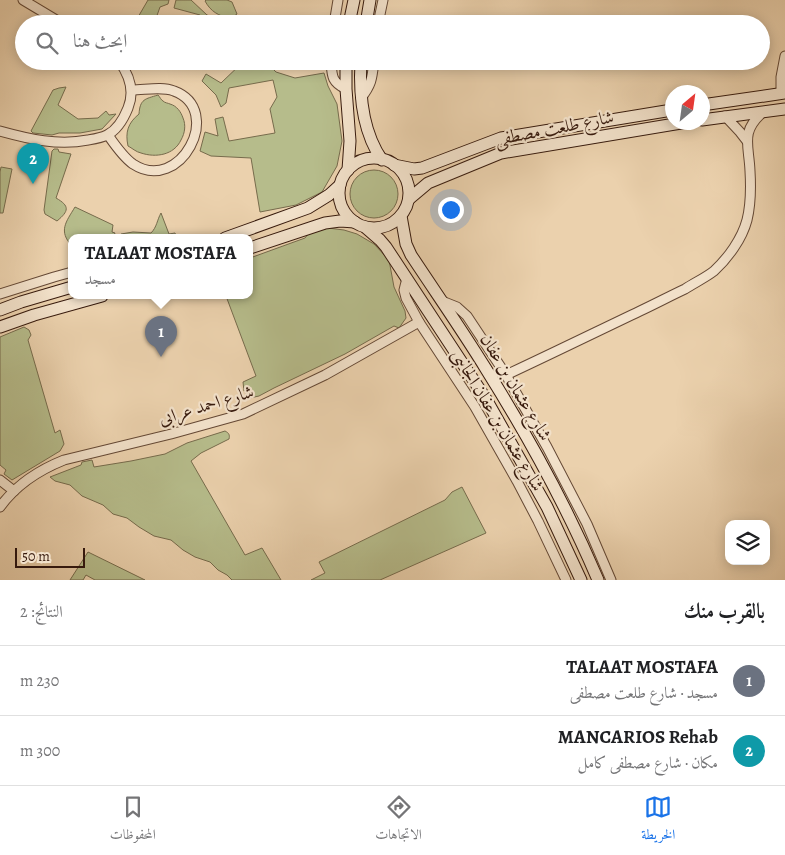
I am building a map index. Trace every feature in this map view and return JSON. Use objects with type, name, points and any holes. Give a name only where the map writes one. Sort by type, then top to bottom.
[{"type":"street","points":[[23,0],[48,15]]},
{"type":"street","points":[[336,15],[338,0]]},
{"type":"street","points":[[351,15],[354,0]]},
{"type":"street","points":[[368,15],[370,0]]},
{"type":"street","points":[[380,15],[383,0]]},
{"type":"street","points":[[710,104],[783,93],[781,77],[785,56]]},
{"type":"street","points":[[0,131],[36,140],[59,142],[80,142],[108,135],[118,126],[130,103],[132,90],[124,70]]},
{"type":"street","points":[[332,70],[335,82],[346,89]]},
{"type":"street","points":[[346,70],[350,141],[348,170]]},
{"type":"street","points":[[361,70],[363,114],[370,139],[382,160]]},
{"type":"street","points":[[361,98],[369,88],[373,70]]},
{"type":"street","points":[[108,135],[127,159],[143,169],[162,170],[176,163],[188,151],[194,136],[197,120],[195,110],[190,102],[176,91],[168,89],[132,90]]},
{"type":"street","points":[[710,119],[785,108]]},
{"type":"street","name":"شارع طلعت مصطفى","points":[[394,165],[414,169],[422,168],[501,138],[665,111]]},
{"type":"street","points":[[506,376],[698,282],[714,271],[734,248],[746,222],[750,209],[751,194],[748,132],[756,117],[763,112]]},
{"type":"street","points":[[725,116],[747,141]]},
{"type":"street","name":"شارع طلعت مصطفى","points":[[408,199],[428,183],[501,153],[665,126]]},
{"type":"street","points":[[253,247],[325,222],[354,222],[366,227],[375,228],[394,222],[406,208],[408,186],[403,174],[394,165],[373,158],[364,160],[355,164],[343,177],[339,196],[347,215],[354,222]]},
{"type":"street","points":[[236,234],[308,208],[329,195],[340,185]]},
{"type":"street","name":"شارع عثمان بن عفان","points":[[401,216],[410,255],[486,369],[530,442],[568,514],[598,580]]},
{"type":"street","name":"شارع عثمان بن عفان","points":[[366,227],[386,246],[486,399],[547,506],[581,580]]},
{"type":"street","points":[[0,294],[68,273]]},
{"type":"street","name":"شارع عثمان بن عفان الجانبى","points":[[407,278],[404,294],[419,322],[475,407],[534,513],[566,580]]},
{"type":"street","points":[[0,310],[68,288]]},
{"type":"street","points":[[0,327],[91,299]]},
{"type":"street","name":"شارع عثمان بن عفان الجانبى","points":[[442,301],[457,307],[467,316],[506,376],[547,447],[587,524],[611,580]]},
{"type":"street","name":"شارع احمد عرابى","points":[[0,507],[14,491],[34,475],[52,465],[64,460],[243,414],[325,376],[419,322]]},
{"type":"street","points":[[0,480],[14,491]]},
{"type":"green space","points":[[148,0],[169,0],[168,4],[160,7],[157,15],[139,15]]},
{"type":"green space","points":[[176,0],[191,0],[207,15],[200,15],[174,8]]},
{"type":"green space","points":[[227,0],[232,2],[237,14],[220,15],[215,13],[205,1]]},
{"type":"green space","points":[[235,70],[274,70],[295,78],[324,73],[337,104],[342,141],[337,166],[322,192],[296,205],[260,212],[251,158],[211,156],[200,151],[205,132],[218,136],[215,119],[223,117],[229,141],[275,133],[270,109],[277,97],[273,80],[229,88],[226,103],[221,107],[216,95],[202,81],[206,74],[221,83]]},
{"type":"green space","points":[[66,87],[58,105],[78,119],[98,118],[106,111],[109,115],[116,114],[102,129],[52,135],[33,133],[31,131],[53,90]]},
{"type":"green space","points":[[158,95],[162,101],[175,106],[180,111],[185,126],[184,132],[178,145],[169,152],[153,155],[137,152],[128,146],[127,132],[132,121],[139,114],[142,102]]},
{"type":"green space","points":[[54,149],[71,154],[56,198],[66,206],[66,211],[57,221],[45,214],[44,210],[52,151]]},
{"type":"green space","points":[[1,167],[12,169],[3,213],[0,213]]},
{"type":"green space","points":[[374,170],[383,172],[391,177],[396,185],[398,194],[396,203],[391,211],[383,216],[374,218],[365,216],[357,211],[352,203],[350,194],[352,185],[357,177],[365,172]]},
{"type":"green space","points":[[75,207],[113,225],[112,232],[115,233],[68,234],[68,241],[64,231],[66,222]]},
{"type":"green space","points":[[161,213],[169,234],[121,234],[133,232],[151,233]]},
{"type":"green space","points":[[328,228],[344,230],[357,234],[374,244],[389,260],[394,287],[405,311],[406,318],[399,328],[394,326],[345,354],[259,396],[250,398],[244,391],[243,382],[256,376],[227,299],[253,299],[253,257],[305,238],[309,233]]},
{"type":"green space","points":[[24,327],[29,330],[31,335],[28,340],[55,433],[60,430],[64,444],[60,451],[12,480],[4,474],[6,470],[0,465],[0,337]]},
{"type":"green space","points":[[225,431],[229,434],[229,439],[201,453],[191,461],[245,555],[262,548],[281,580],[232,580],[210,562],[195,557],[171,540],[154,536],[127,518],[113,514],[103,505],[82,496],[70,485],[55,481],[50,477],[81,465],[82,462],[92,460],[94,467],[165,454],[187,443]]},
{"type":"green space","points":[[462,487],[486,533],[380,580],[311,580],[325,573],[319,562],[445,500],[452,492]]},
{"type":"green space","points":[[88,552],[145,580],[95,580],[86,575],[83,580],[70,580]]},
{"type":"place","name":"MANCARIOS Rehab","points":[[33,184]]},
{"type":"place","name":"TALAAT MOSTAFA","points":[[161,357]]}]
